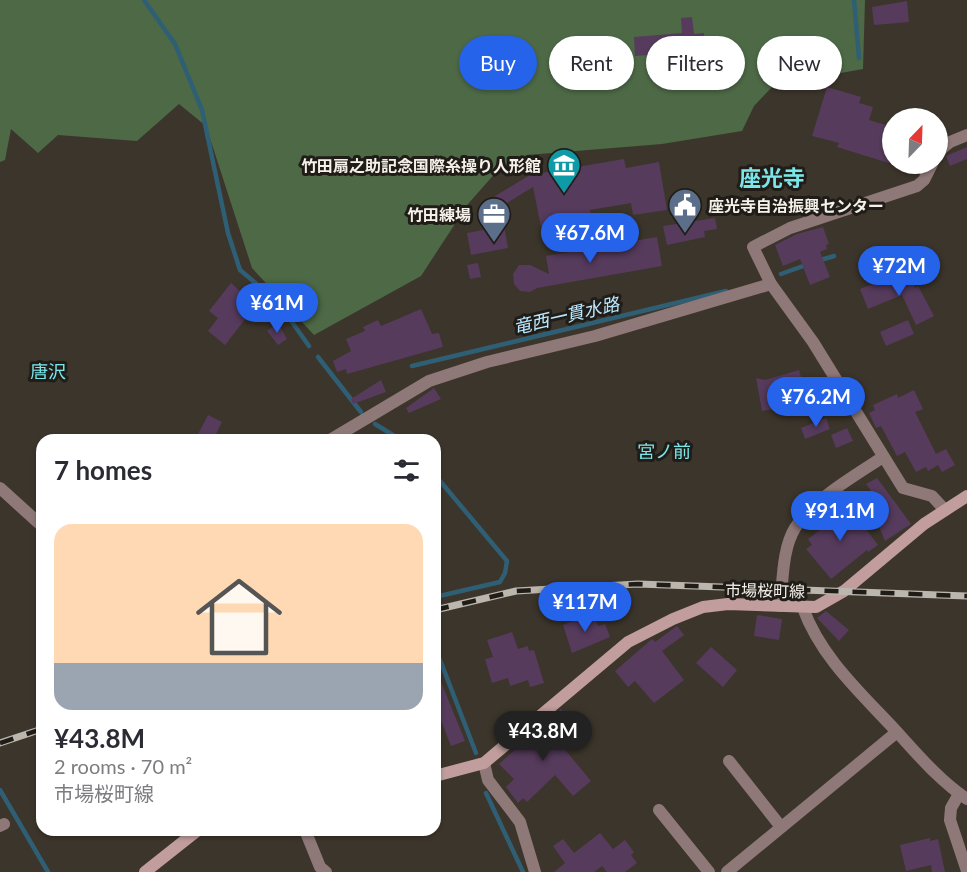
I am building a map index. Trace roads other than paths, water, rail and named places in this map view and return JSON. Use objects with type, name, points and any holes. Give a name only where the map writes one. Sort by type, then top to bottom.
[{"type":"main road","name":"市場桜町線","points":[[441,774],[484,763],[628,642],[673,618],[703,607],[720,605],[803,608],[828,601],[945,510],[967,496]]},
{"type":"main road","points":[[145,872],[190,836]]},
{"type":"street","points":[[948,143],[967,135]]},
{"type":"street","points":[[927,174],[917,186],[790,228],[753,247],[771,285],[813,342],[903,488],[932,496],[945,510]]},
{"type":"street","points":[[340,434],[429,381],[487,362],[595,336],[771,285]]},
{"type":"street","points":[[780,606],[786,557],[795,529],[807,514],[842,485],[883,457]]},
{"type":"street","points":[[0,489],[36,521]]},
{"type":"street","points":[[803,608],[811,629],[823,648],[897,732],[963,796],[951,808],[950,820],[967,871]]},
{"type":"street","points":[[727,872],[897,732]]},
{"type":"street","points":[[729,761],[781,827]]},
{"type":"street","points":[[484,763],[488,780],[520,822],[535,872]]},
{"type":"street","points":[[659,810],[709,872]]},
{"type":"street","points":[[307,836],[320,867],[326,872]]},
{"type":"waterway","points":[[144,0],[175,44],[202,110],[228,233],[240,270],[277,301],[309,346]]},
{"type":"waterway","points":[[854,0],[859,58]]},
{"type":"waterway","name":"竜西一貫水路","points":[[817,261],[834,256]]},
{"type":"waterway","name":"竜西一貫水路","points":[[781,274],[806,265]]},
{"type":"waterway","name":"竜西一貫水路","points":[[412,366],[726,291]]},
{"type":"waterway","points":[[318,357],[361,412]]},
{"type":"waterway","points":[[375,424],[391,434]]},
{"type":"waterway","points":[[441,482],[507,561],[505,573],[500,582],[441,596]]},
{"type":"waterway","points":[[441,663],[476,753]]},
{"type":"waterway","points":[[0,790],[48,872]]},
{"type":"waterway","points":[[486,793],[523,872]]},
{"type":"railway","points":[[441,609],[516,591],[638,584],[967,596]]},
{"type":"railway","points":[[0,743],[36,731]]},
{"type":"place","name":"竹田扇之助記念国際糸操り人形館","points":[[564,194]]},
{"type":"place","name":"座光寺自治振興センター","points":[[685,234]]},
{"type":"place","name":"竹田練場","points":[[494,243]]},
{"type":"district","name":"座光寺","points":[[772,177]]},
{"type":"district","name":"唐沢","points":[[48,371]]},
{"type":"district","name":"宮ノ前","points":[[664,451]]}]
